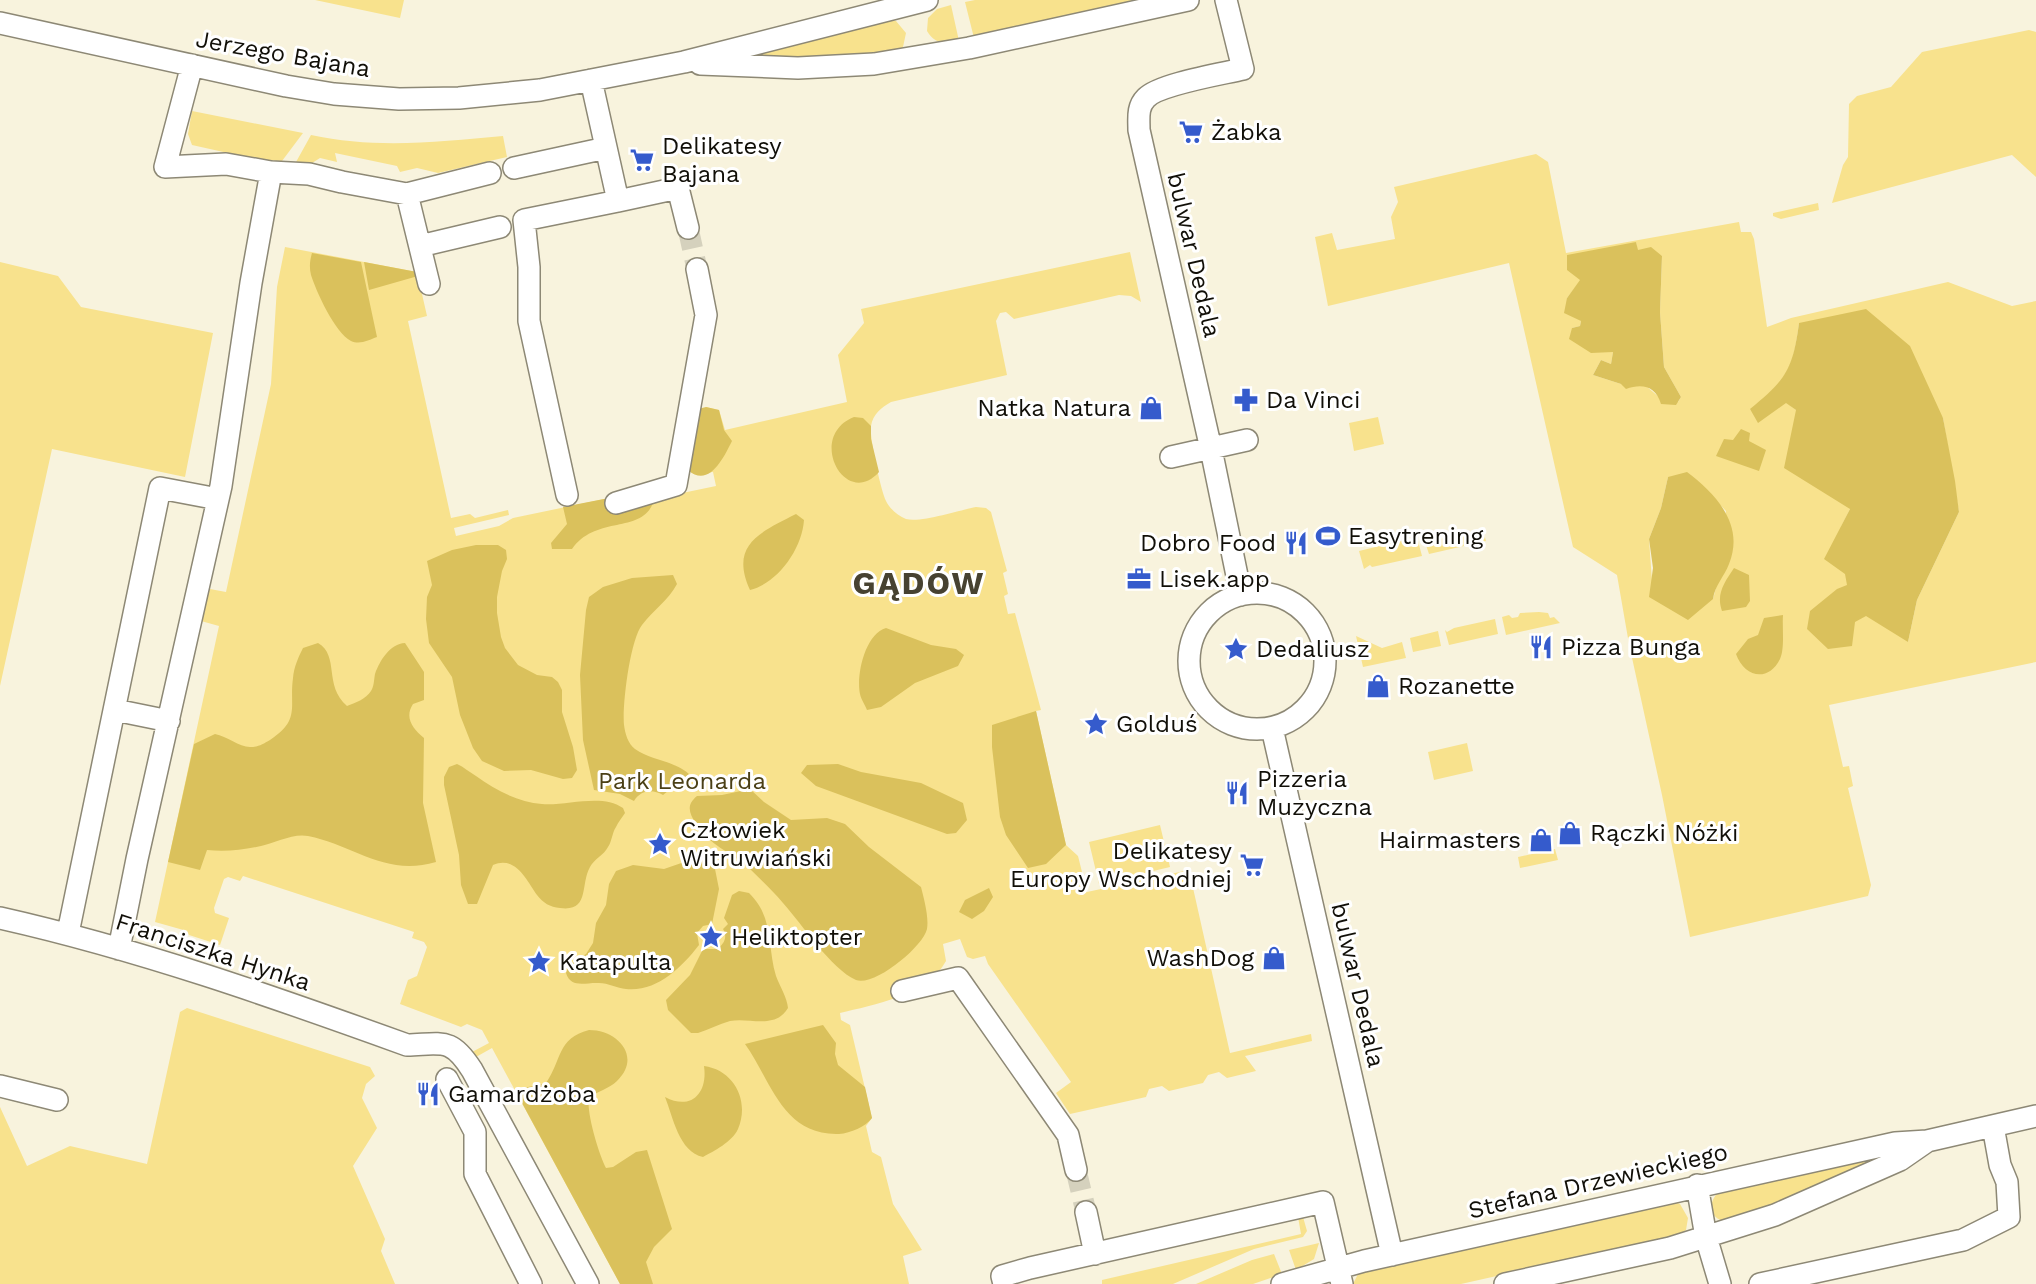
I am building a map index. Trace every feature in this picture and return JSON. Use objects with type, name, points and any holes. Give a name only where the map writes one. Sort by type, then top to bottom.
[{"type":"street","name":"Jerzego Bajana","points":[[0,23],[334,94],[399,99],[459,98],[591,80],[684,62],[927,0]]},
{"type":"street","name":"Jerzego Bajana","points":[[684,62],[798,68],[874,64],[969,48],[1188,0]]},
{"type":"street","name":"bulwar Dedala","points":[[1226,0],[1243,69],[1166,87],[1147,96],[1139,109],[1139,130],[1241,595]]},
{"type":"street","points":[[191,65],[165,167],[226,164],[271,172],[309,174],[407,194],[490,173]]},
{"type":"street","points":[[591,80],[618,201]]},
{"type":"street","points":[[514,168],[606,148]]},
{"type":"street","points":[[119,949],[136,859],[218,499],[271,172]]},
{"type":"street","points":[[567,495],[529,321],[529,267],[524,220],[678,188],[688,228]]},
{"type":"street","points":[[407,194],[429,284]]},
{"type":"street","points":[[421,246],[500,228]]},
{"type":"street","points":[[616,503],[676,485],[706,315],[697,269]]},
{"type":"street","points":[[1171,457],[1247,440]]},
{"type":"street","points":[[68,933],[160,488],[218,499]]},
{"type":"street","points":[[1241,595],[1273,595],[1293,603],[1309,618],[1321,636],[1325,655],[1324,675],[1317,693],[1306,709],[1291,720],[1272,727],[1252,729],[1233,725],[1215,715],[1201,700],[1192,682],[1188,663],[1192,640],[1203,619],[1220,604],[1241,595]]},
{"type":"street","points":[[115,710],[169,721]]},
{"type":"street","name":"bulwar Dedala","points":[[1272,727],[1392,1255]]},
{"type":"street","name":"Franciszka Hynka","points":[[0,918],[68,933],[289,1003],[407,1045],[448,1045],[458,1049],[482,1090]]},
{"type":"street","points":[[902,991],[958,978],[1068,1135],[1076,1170]]},
{"type":"street","points":[[447,1079],[475,1132],[475,1174],[531,1284]]},
{"type":"street","points":[[0,1086],[57,1100]]},
{"type":"street","points":[[460,1103],[482,1090],[588,1284]]},
{"type":"street","name":"Stefana Drzewieckiego","points":[[1282,1284],[1340,1276],[1392,1255],[1697,1185],[1895,1143],[1927,1141],[2036,1116]]},
{"type":"street","points":[[1760,1284],[1963,1240],[2009,1217],[2007,1182],[2000,1165],[1993,1126]]},
{"type":"street","name":"Stefana Drzewieckiego","points":[[1505,1284],[1670,1248],[1787,1210],[1900,1160],[1927,1141]]},
{"type":"street","points":[[1697,1185],[1706,1237],[1720,1284]]},
{"type":"street","points":[[1004,1284],[1002,1276],[1322,1202],[1340,1276]]},
{"type":"street","points":[[1086,1212],[1095,1254]]},
{"type":"green space","points":[[315,0],[404,0],[400,18]]},
{"type":"green space","points":[[1144,0],[974,38],[965,2]]},
{"type":"green space","points":[[951,5],[959,41],[937,41],[927,31],[928,18],[937,9]]},
{"type":"green space","points":[[890,20],[896,21],[906,33],[903,47],[896,53],[807,60],[738,55]]},
{"type":"green space","points":[[2029,30],[2036,32],[2036,177],[2012,155],[1832,203],[1848,157],[1849,104],[1857,96],[1891,87],[1922,52]]},
{"type":"green space","points":[[192,111],[303,133],[282,161],[259,160],[192,145],[188,134]]},
{"type":"green space","points":[[311,135],[383,143],[503,136],[507,157],[438,173],[417,168],[400,172],[397,166],[335,153],[337,162],[320,158],[309,165],[296,162]]},
{"type":"green space","points":[[1536,154],[1548,162],[1566,253],[1739,222],[1741,232],[1751,232],[1754,239],[1767,327],[1791,318],[1948,282],[2012,306],[2036,301],[2036,662],[1829,705],[1843,767],[1849,766],[1853,786],[1848,788],[1871,885],[1868,896],[1690,937],[1617,575],[1573,547],[1509,263],[1328,306],[1315,237],[1332,233],[1337,250],[1395,239],[1391,217],[1398,202],[1394,187]],"holes":[[[1636,242],[1637,250],[1662,256],[1660,312],[1664,367],[1681,397],[1678,402],[1660,398],[1645,385],[1621,384],[1593,375],[1601,360],[1611,364],[1613,352],[1572,328],[1580,326],[1581,321],[1567,298],[1581,280]],[[1799,323],[1943,418],[1959,512],[1917,600],[1908,642],[1841,527],[1850,509],[1796,410],[1786,402],[1750,410],[1780,382],[1794,352]],[[1668,477],[1696,480],[1726,511],[1713,599],[1652,581],[1649,539],[1661,508]]]},
{"type":"green space","points":[[1818,203],[1819,210],[1781,219],[1773,216],[1773,213]]},
{"type":"green space","name":"Park Leonarda","points":[[285,247],[417,272],[427,316],[408,321],[451,518],[470,514],[475,518],[508,510],[509,515],[454,528],[456,536],[499,526],[513,518],[609,498],[615,507],[716,486],[713,472],[693,474],[706,407],[719,410],[725,430],[847,402],[838,355],[864,323],[861,309],[1130,252],[1141,302],[1131,296],[1119,295],[1014,319],[1006,312],[1000,313],[996,321],[1007,375],[891,402],[881,409],[871,426],[879,476],[888,504],[894,512],[906,519],[931,518],[976,507],[986,508],[991,512],[1007,571],[1003,573],[1008,594],[1004,596],[1008,614],[1015,613],[1041,710],[1036,711],[1066,845],[1078,856],[1087,892],[1189,870],[1230,1053],[1311,1034],[1312,1041],[1245,1056],[1256,1071],[1227,1078],[1219,1072],[1208,1075],[1203,1083],[1169,1091],[1162,1086],[1149,1089],[1146,1097],[1070,1114],[1056,1093],[1071,1082],[985,956],[973,959],[967,957],[960,939],[943,944],[946,961],[938,973],[926,982],[899,997],[840,1013],[841,1020],[850,1025],[872,1118],[866,1126],[872,1152],[881,1157],[893,1204],[922,1250],[903,1256],[909,1284],[620,1284],[492,1048],[476,1057],[472,1052],[489,1043],[482,1030],[467,1024],[461,1027],[400,1004],[408,980],[417,976],[427,947],[424,942],[412,938],[414,932],[243,876],[240,881],[228,877],[224,879],[214,908],[215,913],[229,918],[220,945],[189,935],[187,931],[155,922],[219,626],[201,621],[208,591],[210,589],[226,592],[271,384],[277,287]]},
{"type":"green space","points":[[0,262],[58,276],[81,307],[213,333],[185,477],[52,449],[0,686]]},
{"type":"green space","points":[[1378,417],[1384,444],[1354,451],[1349,423]]},
{"type":"green space","points":[[1483,530],[1486,541],[1429,554],[1425,542]]},
{"type":"green space","points":[[1417,537],[1422,556],[1372,567],[1370,565],[1364,569],[1359,551]]},
{"type":"green space","points":[[1520,613],[1548,613],[1550,618],[1554,617],[1560,623],[1506,635],[1502,617],[1509,615],[1512,618],[1518,617]]},
{"type":"green space","points":[[1495,619],[1498,634],[1449,645],[1445,630],[1447,632]]},
{"type":"green space","points":[[1438,631],[1441,646],[1413,652],[1410,638]]},
{"type":"green space","points":[[1356,636],[1382,648],[1402,642],[1406,658],[1363,667]]},
{"type":"green space","points":[[1467,743],[1473,771],[1434,780],[1428,752]]},
{"type":"green space","points":[[1160,825],[1170,867],[1099,884],[1089,842]]},
{"type":"green space","points":[[1555,849],[1558,860],[1520,868],[1518,857]]},
{"type":"green space","points":[[187,1008],[370,1067],[375,1076],[366,1084],[362,1098],[377,1128],[353,1166],[385,1239],[381,1251],[395,1284],[0,1284],[0,1107],[27,1166],[70,1146],[147,1164],[180,1012]]},
{"type":"green space","points":[[1871,1159],[1871,1164],[1796,1198],[1723,1221],[1712,1212],[1711,1204],[1718,1192]]},
{"type":"green space","points":[[1672,1201],[1680,1204],[1688,1218],[1686,1230],[1679,1235],[1461,1284],[1353,1284],[1359,1272]]},
{"type":"green space","points":[[1298,1217],[1303,1217],[1307,1231],[1303,1237],[1254,1249],[1173,1284],[1102,1284],[1102,1280],[1301,1234]]},
{"type":"green space","points":[[1319,1243],[1314,1259],[1296,1270],[1289,1250]]},
{"type":"green space","points":[[1274,1254],[1282,1274],[1253,1284],[1196,1284],[1252,1260]]},
{"type":"shaded area","points":[[1636,242],[1638,250],[1651,247],[1662,256],[1660,312],[1664,367],[1681,397],[1676,405],[1661,404],[1656,393],[1643,386],[1626,389],[1621,384],[1593,375],[1601,360],[1611,364],[1613,352],[1591,353],[1569,339],[1572,328],[1580,326],[1581,321],[1564,313],[1567,298],[1580,280],[1567,270],[1567,255]]},
{"type":"shaded area","points":[[312,253],[361,262],[377,337],[364,342],[354,342],[339,330],[311,275]]},
{"type":"shaded area","points":[[364,262],[417,272],[418,276],[369,290]]},
{"type":"shaded area","points":[[1866,309],[1910,346],[1943,418],[1959,512],[1917,600],[1908,642],[1866,616],[1855,622],[1852,646],[1828,649],[1807,629],[1810,611],[1837,589],[1847,585],[1845,574],[1824,559],[1850,509],[1784,468],[1796,410],[1786,403],[1758,423],[1750,409],[1772,390],[1786,372],[1794,352],[1799,323]]},
{"type":"shaded area","points":[[706,407],[719,410],[724,430],[732,441],[715,469],[703,476],[688,470],[698,409]]},
{"type":"shaded area","points":[[854,417],[863,418],[871,426],[871,439],[879,472],[866,481],[854,482],[843,476],[832,453],[833,439],[840,426]]},
{"type":"shaded area","points":[[1741,429],[1750,433],[1749,441],[1766,450],[1759,471],[1716,456],[1724,439],[1733,440]]},
{"type":"shaded area","points":[[1687,472],[1717,500],[1725,512],[1733,536],[1729,564],[1713,599],[1688,620],[1649,597],[1653,568],[1649,539],[1661,508],[1668,477]]},
{"type":"shaded area","points":[[609,498],[653,503],[639,518],[593,532],[572,549],[552,549],[551,543],[567,524],[563,507]]},
{"type":"shaded area","points":[[796,514],[804,520],[802,531],[787,563],[770,580],[750,590],[743,561],[746,550],[761,534]]},
{"type":"shaded area","points":[[476,545],[498,545],[506,550],[507,559],[497,597],[501,637],[505,648],[518,665],[537,675],[552,677],[558,682],[562,690],[562,712],[577,770],[572,778],[563,779],[531,770],[504,771],[482,761],[473,748],[460,715],[452,677],[429,643],[427,597],[432,585],[427,561],[452,550]]},
{"type":"shaded area","points":[[1734,568],[1749,575],[1750,601],[1746,607],[1722,611],[1721,594]]},
{"type":"shaded area","points":[[673,575],[677,584],[642,625],[634,644],[626,689],[624,725],[626,735],[635,749],[689,774],[663,795],[647,792],[634,801],[620,794],[594,790],[583,740],[580,675],[586,610],[589,597],[603,587],[632,578]]},
{"type":"shaded area","points":[[1783,615],[1780,659],[1769,672],[1750,672],[1736,654],[1748,639],[1758,635],[1764,618]]},
{"type":"shaded area","points":[[886,628],[931,645],[956,649],[964,655],[958,666],[915,683],[881,707],[867,710],[860,694],[861,666],[867,647],[879,632]]},
{"type":"shaded area","points":[[318,643],[328,655],[335,689],[347,706],[369,694],[383,658],[395,646],[405,643],[424,672],[424,700],[413,704],[409,714],[413,727],[424,738],[423,803],[436,862],[418,866],[385,863],[325,840],[302,835],[247,849],[207,850],[200,870],[168,862],[194,744],[215,734],[246,747],[253,747],[280,733],[292,712],[293,678],[298,659],[303,648]]},
{"type":"shaded area","points":[[1036,711],[1066,845],[1046,864],[1028,868],[1006,835],[1000,817],[992,725]]},
{"type":"shaded area","points":[[457,764],[499,790],[524,801],[552,804],[605,801],[623,808],[625,813],[609,845],[590,867],[580,902],[576,906],[560,908],[547,904],[539,898],[520,871],[514,866],[501,863],[493,865],[477,904],[468,904],[461,885],[459,855],[444,785],[444,777],[449,767]]},
{"type":"shaded area","points":[[838,764],[861,772],[921,783],[963,803],[967,820],[956,833],[947,834],[816,786],[801,773],[807,765]]},
{"type":"shaded area","points":[[750,789],[791,820],[827,818],[845,824],[869,847],[921,887],[927,914],[927,929],[917,946],[885,972],[864,981],[856,980],[837,966],[762,880],[701,831],[690,813],[691,803],[697,796],[722,795]]},
{"type":"shaded area","points":[[693,859],[702,860],[715,869],[719,889],[712,924],[703,926],[697,933],[699,945],[676,970],[648,987],[637,989],[602,983],[580,984],[568,978],[566,973],[569,964],[586,954],[593,943],[596,923],[606,905],[609,884],[616,871],[633,865],[664,869]]},
{"type":"shaded area","points":[[989,888],[993,897],[984,911],[972,919],[959,912],[965,900]]},
{"type":"shaded area","points":[[739,891],[749,893],[762,912],[773,965],[788,1008],[783,1015],[769,1021],[730,1021],[691,1033],[668,1010],[666,1000],[690,975],[703,949],[716,949],[723,943],[723,929],[728,924],[724,918],[732,895]]},
{"type":"shaded area","points":[[823,1025],[836,1043],[838,1065],[865,1087],[872,1118],[862,1127],[839,1134],[820,1132],[804,1126],[791,1116],[771,1089],[745,1044]]},
{"type":"shaded area","points":[[589,1030],[600,1031],[617,1040],[627,1054],[624,1072],[617,1081],[589,1098],[591,1123],[603,1162],[606,1168],[613,1167],[636,1152],[647,1150],[672,1229],[654,1247],[646,1262],[653,1284],[620,1284],[515,1090],[546,1083],[566,1044],[571,1038]]},
{"type":"shaded area","points":[[704,1066],[715,1069],[731,1080],[737,1088],[742,1108],[738,1129],[732,1138],[703,1157],[695,1154],[683,1141],[665,1097],[683,1102],[696,1097],[703,1084]]},
{"type":"tunnel","points":[[688,228],[697,269]]},
{"type":"tunnel","points":[[1076,1170],[1086,1212]]},
{"type":"place","name":"Żabka","points":[[1191,132]]},
{"type":"place","name":"Delikatesy Bajana","points":[[642,160]]},
{"type":"place","name":"Da Vinci","points":[[1246,400]]},
{"type":"place","name":"Natka Natura","points":[[1151,408]]},
{"type":"place","name":"Easytrening","points":[[1328,536]]},
{"type":"place","name":"Dobro Food","points":[[1296,543]]},
{"type":"place","name":"Lisek.app","points":[[1139,579]]},
{"type":"place","name":"Pizza Bunga","points":[[1541,647]]},
{"type":"place","name":"Dedaliusz","points":[[1236,649]]},
{"type":"place","name":"Rozanette","points":[[1378,686]]},
{"type":"place","name":"Golduś","points":[[1096,724]]},
{"type":"place","name":"Pizzeria Muzyczna","points":[[1237,793]]},
{"type":"place","name":"Rączki Nóżki","points":[[1570,833]]},
{"type":"place","name":"Hairmasters","points":[[1541,840]]},
{"type":"place","name":"Człowiek Witruwiański","points":[[660,844]]},
{"type":"place","name":"Delikatesy Europy Wschodniej","points":[[1252,865]]},
{"type":"place","name":"Heliktopter","points":[[711,937]]},
{"type":"place","name":"WashDog","points":[[1274,958]]},
{"type":"place","name":"Katapulta","points":[[539,962]]},
{"type":"place","name":"Gamardżoba","points":[[428,1094]]},
{"type":"district","name":"GĄDÓW","points":[[919,583]]}]
